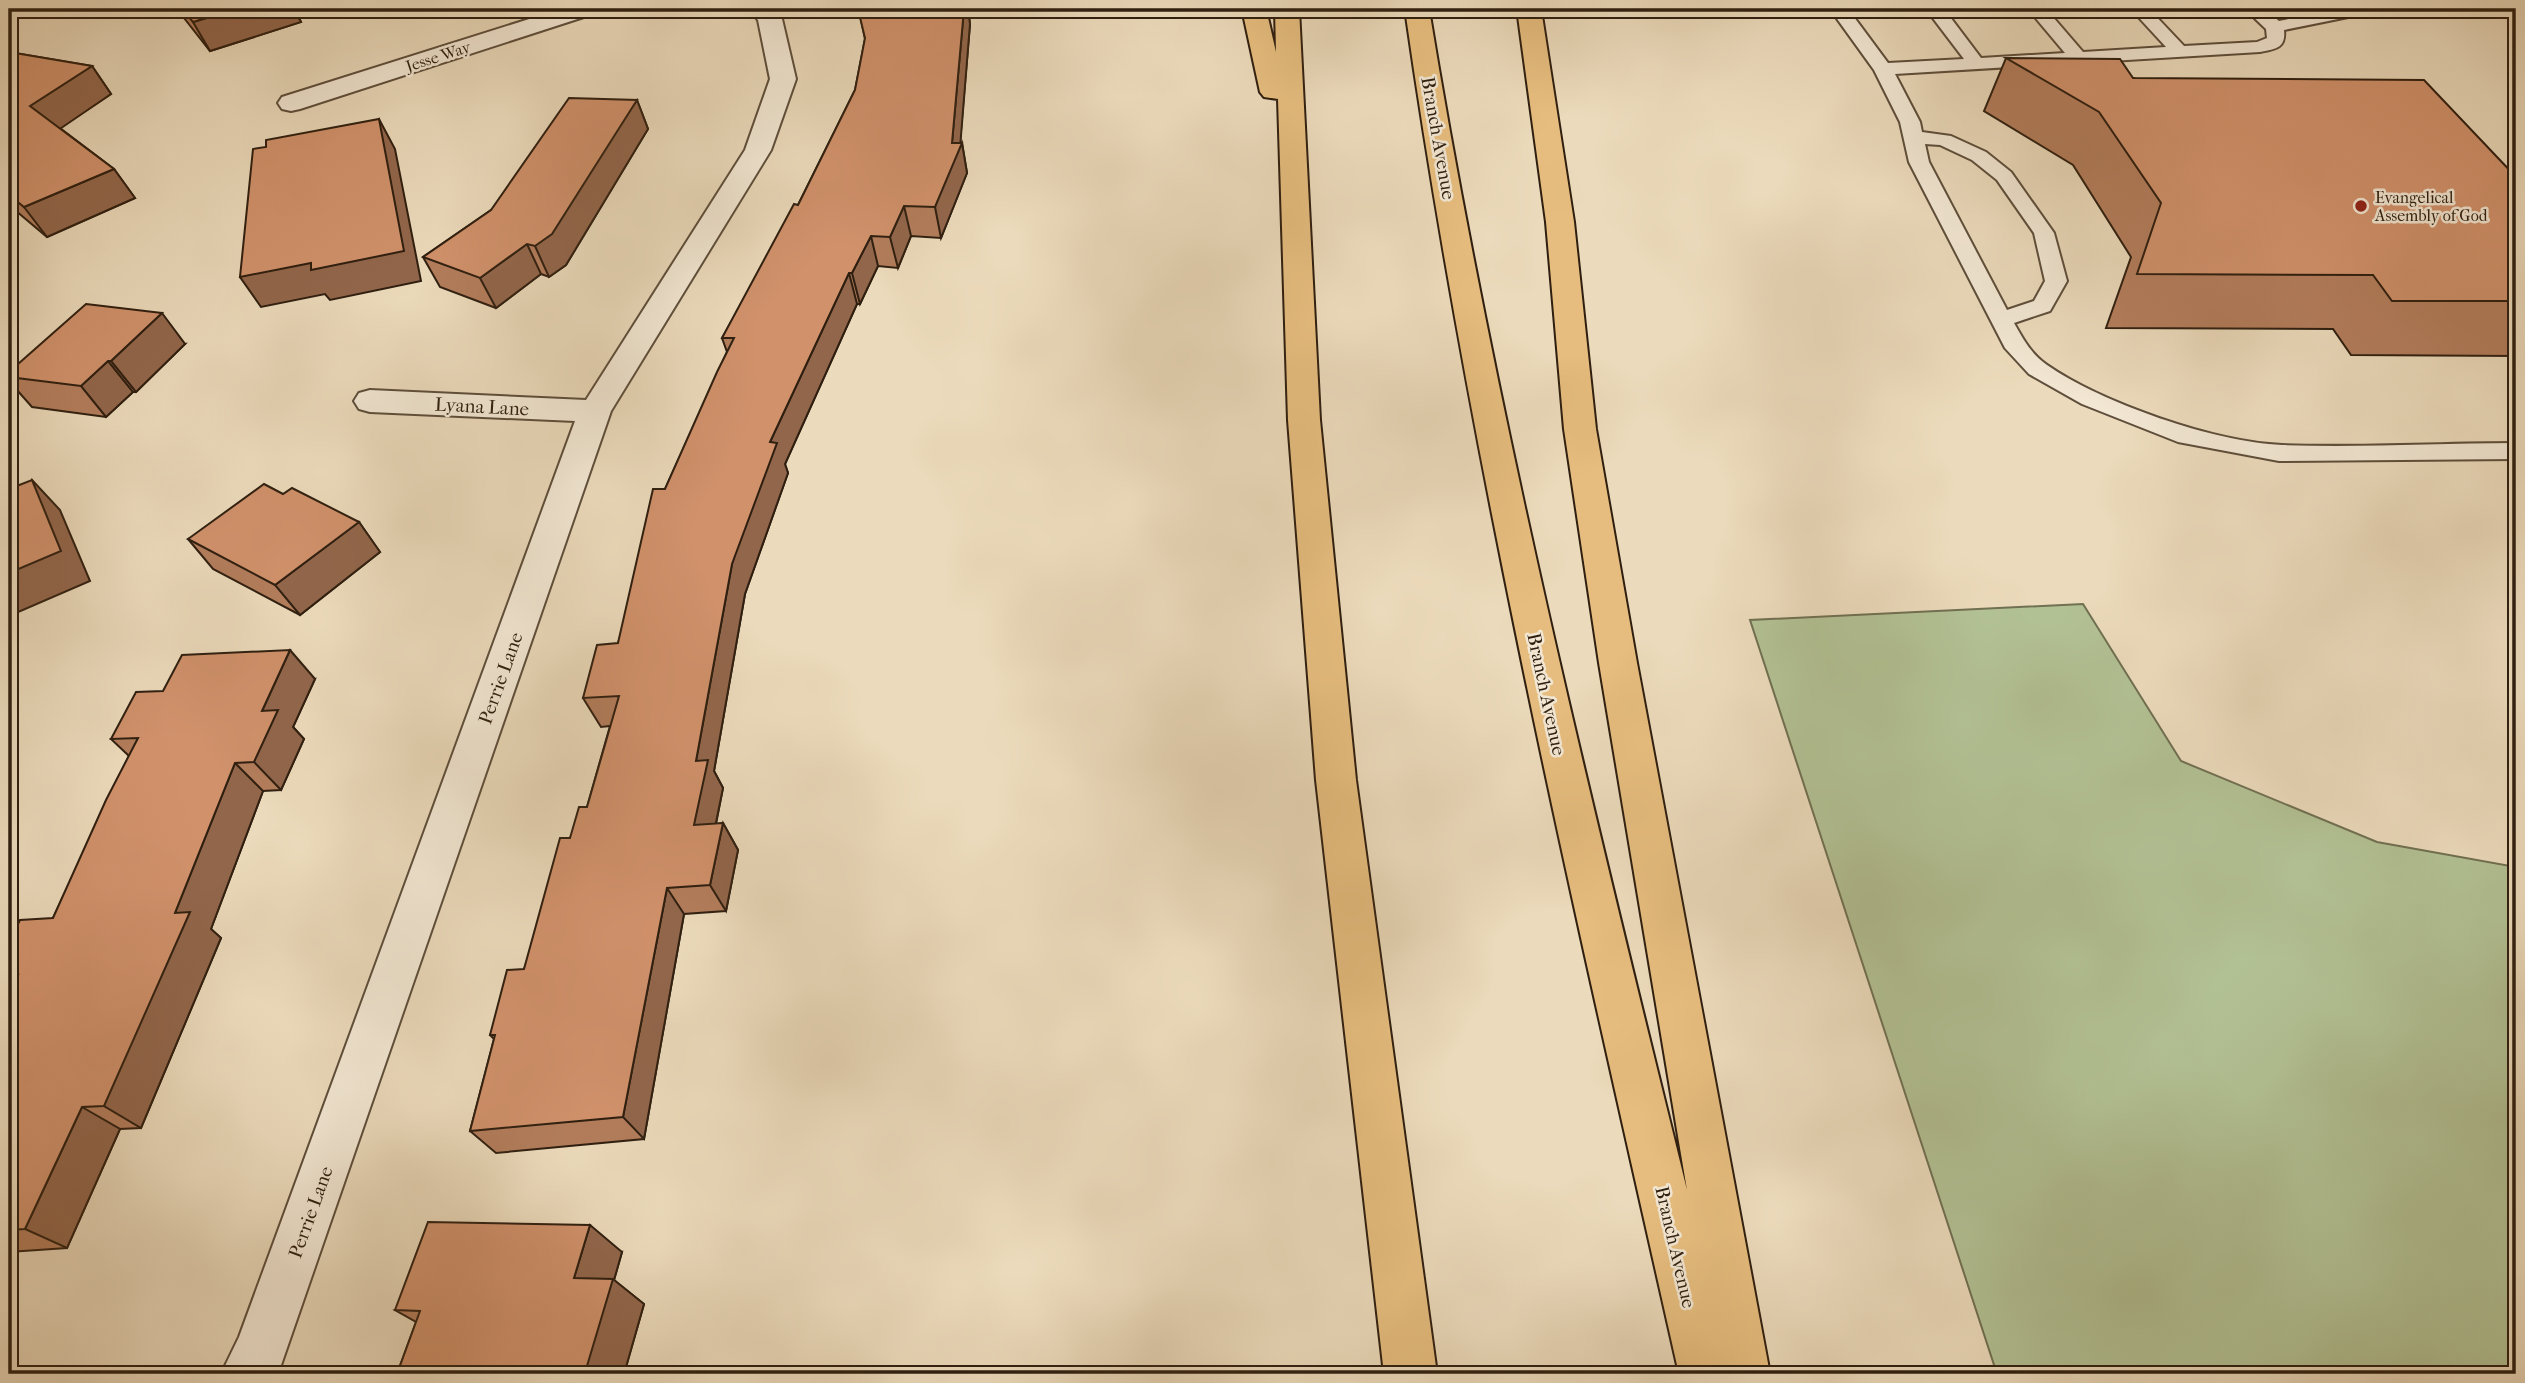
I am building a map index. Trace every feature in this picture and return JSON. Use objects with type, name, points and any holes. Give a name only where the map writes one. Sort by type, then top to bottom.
[{"type":"highway","points":[[1254,9],[1294,182]]},
{"type":"highway","points":[[1287,9],[1304,420],[1336,780],[1410,1374]]},
{"type":"highway","name":"Branch Avenue","points":[[1417,9],[1477,356],[1511,527],[1569,797],[1706,1374]]},
{"type":"highway","points":[[1530,9],[1560,222],[1580,429],[1618,663],[1744,1374]]},
{"type":"street","name":"Jesse Way","points":[[291,103],[585,9]]},
{"type":"street","name":"Perrie Lane","points":[[247,1374],[260,1352],[595,411],[758,150],[783,79],[770,19],[761,9]]},
{"type":"street","name":"Lyana Lane","points":[[370,401],[595,411]]},
{"type":"lane","points":[[1839,9],[1884,69],[1910,122],[1919,162],[2016,348],[2037,369],[2090,398],[2186,436],[2279,453],[2516,451]]},
{"type":"lane","points":[[1935,9],[1976,63]]},
{"type":"lane","points":[[2037,9],[2079,58]]},
{"type":"lane","points":[[2140,9],[2180,52]]},
{"type":"lane","points":[[1884,69],[2260,47],[2276,41],[2275,27],[2254,9]]},
{"type":"lane","points":[[2275,27],[2362,9]]},
{"type":"lane","points":[[1914,137],[1944,140],[1979,156],[2004,176],[2044,233],[2056,281],[2042,306],[2001,320]]},
{"type":"green space","points":[[2083,604],[2181,761],[2377,842],[2516,867],[2516,1374],[1997,1374],[1750,620]]},
{"type":"building","points":[[182,9],[236,9],[193,22]]},
{"type":"building","points":[[858,9],[964,9],[952,143],[962,143],[935,207],[904,206],[890,237],[871,236],[852,273],[849,273],[770,442],[777,443],[732,564],[696,761],[708,760],[694,825],[723,823],[710,885],[667,888],[623,1117],[470,1131],[495,1035],[490,1035],[507,970],[524,969],[560,838],[570,838],[579,807],[587,807],[619,696],[583,698],[597,645],[618,643],[653,489],[665,489],[734,338],[722,338],[794,204],[798,205],[855,90],[865,38]]},
{"type":"building","points":[[9,52],[92,66],[30,106],[114,169],[24,207],[9,195]]},
{"type":"building","points":[[2006,58],[2120,59],[2133,78],[2424,80],[2516,177],[2516,301],[2392,301],[2373,275],[2137,274],[2161,203],[2099,112]]},
{"type":"building","points":[[569,98],[637,100],[552,234],[535,246],[527,244],[480,278],[423,257],[491,210]]},
{"type":"building","points":[[379,119],[404,251],[311,270],[311,263],[240,277],[253,149],[266,147],[266,140]]},
{"type":"building","points":[[86,304],[162,313],[81,386],[9,377],[9,372]]},
{"type":"building","points":[[32,480],[61,551],[9,573],[9,489]]},
{"type":"building","points":[[264,484],[283,494],[292,488],[359,522],[275,585],[188,539]]},
{"type":"building","points":[[290,650],[262,711],[278,710],[254,762],[235,763],[175,913],[190,912],[104,1106],[82,1107],[25,1229],[9,1230],[9,993],[18,975],[9,976],[9,941],[20,920],[53,918],[106,800],[138,738],[111,739],[136,692],[163,691],[182,655]]},
{"type":"building","points":[[428,1222],[590,1225],[574,1278],[613,1279],[587,1366],[548,1366],[546,1374],[397,1374],[420,1311],[395,1310]]},
{"type":"place","name":"Evangelical Assembly of God","points":[[2361,206]]}]
